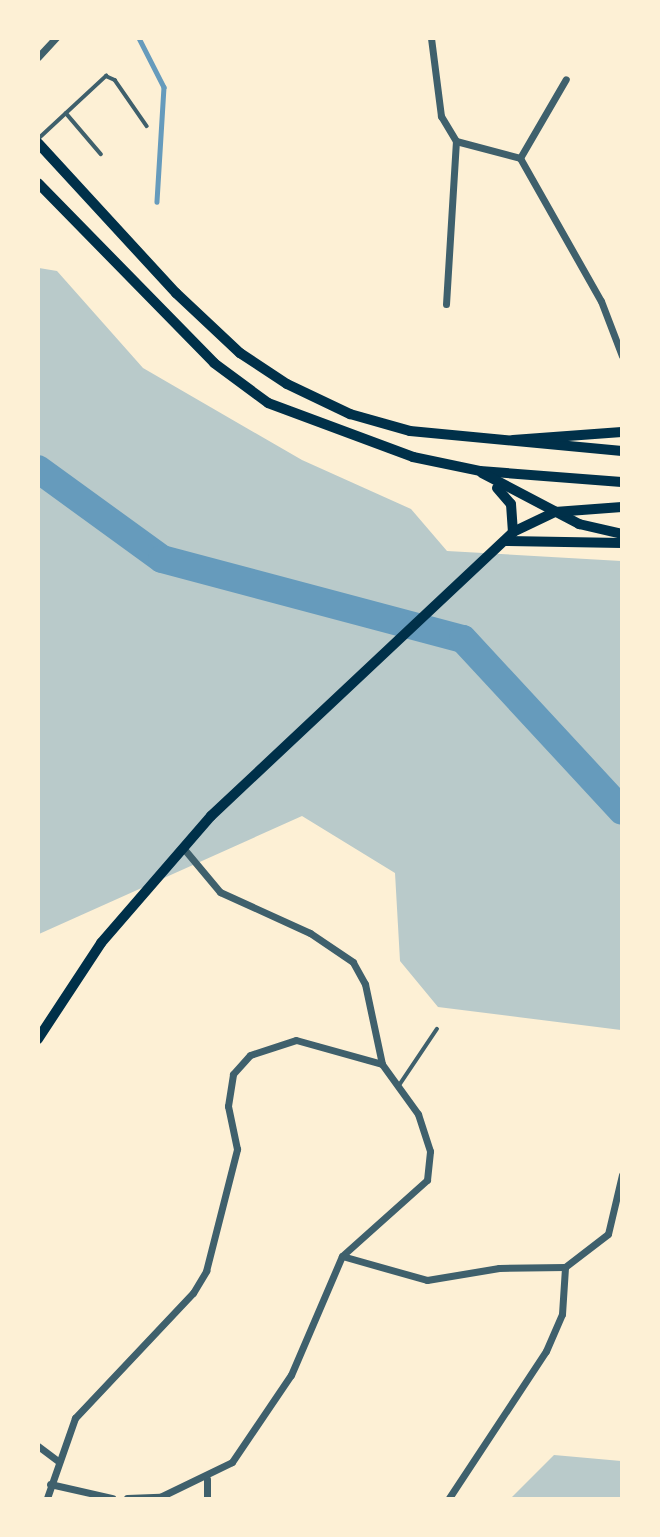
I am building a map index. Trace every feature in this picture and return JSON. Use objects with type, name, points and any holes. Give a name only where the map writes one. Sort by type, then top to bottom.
[{"type":"main road","points":[[38,141],[176,293],[240,353],[288,384],[350,414],[410,431],[502,442],[621,451]]},
{"type":"main road","points":[[38,183],[214,363],[268,403],[351,439],[480,471],[621,482]]},
{"type":"main road","points":[[502,442],[621,432]]},
{"type":"main road","points":[[480,471],[555,512],[621,534]]},
{"type":"main road","points":[[480,471],[511,504],[508,539]]},
{"type":"main road","points":[[38,1039],[101,943],[211,816],[508,539],[555,512],[621,507]]},
{"type":"main road","points":[[508,539],[621,543]]},
{"type":"street","points":[[38,57],[56,38]]},
{"type":"street","points":[[430,38],[442,116],[456,141],[446,304]]},
{"type":"street","points":[[520,158],[566,79]]},
{"type":"street","points":[[456,141],[520,158],[601,301],[621,356]]},
{"type":"street","points":[[184,849],[220,892],[310,933],[353,962],[365,984],[382,1064]]},
{"type":"street","points":[[47,1499],[75,1418],[95,1390],[193,1293],[206,1271],[237,1149],[229,1106],[233,1074],[250,1055],[296,1040],[382,1064],[401,1084],[429,1151],[427,1180],[342,1256],[291,1375],[232,1462],[207,1479],[160,1497],[127,1499]]},
{"type":"street","points":[[342,1256],[427,1280],[499,1268],[565,1267],[597,1245],[612,1223],[621,1175]]},
{"type":"street","points":[[612,1223],[621,1223]]},
{"type":"street","points":[[449,1499],[546,1351],[562,1314],[565,1267]]},
{"type":"street","points":[[38,1446],[58,1461]]},
{"type":"street","points":[[207,1479],[207,1499]]},
{"type":"street","points":[[50,1484],[112,1499]]},
{"type":"lane","points":[[38,141],[106,76],[115,80],[147,126]]},
{"type":"lane","points":[[66,113],[101,154]]},
{"type":"lane","points":[[401,1084],[437,1029]]},
{"type":"shaded area","points":[[39,268],[57,271],[143,368],[302,460],[411,509],[447,551],[621,561],[621,1030],[438,1007],[400,961],[395,873],[302,816],[39,934]]},
{"type":"shaded area","points":[[554,1455],[621,1461],[621,1498],[511,1498]]},
{"type":"waterway","points":[[139,38],[164,87],[157,202]]},
{"type":"waterway","points":[[38,469],[162,559],[463,639],[622,811]]}]
